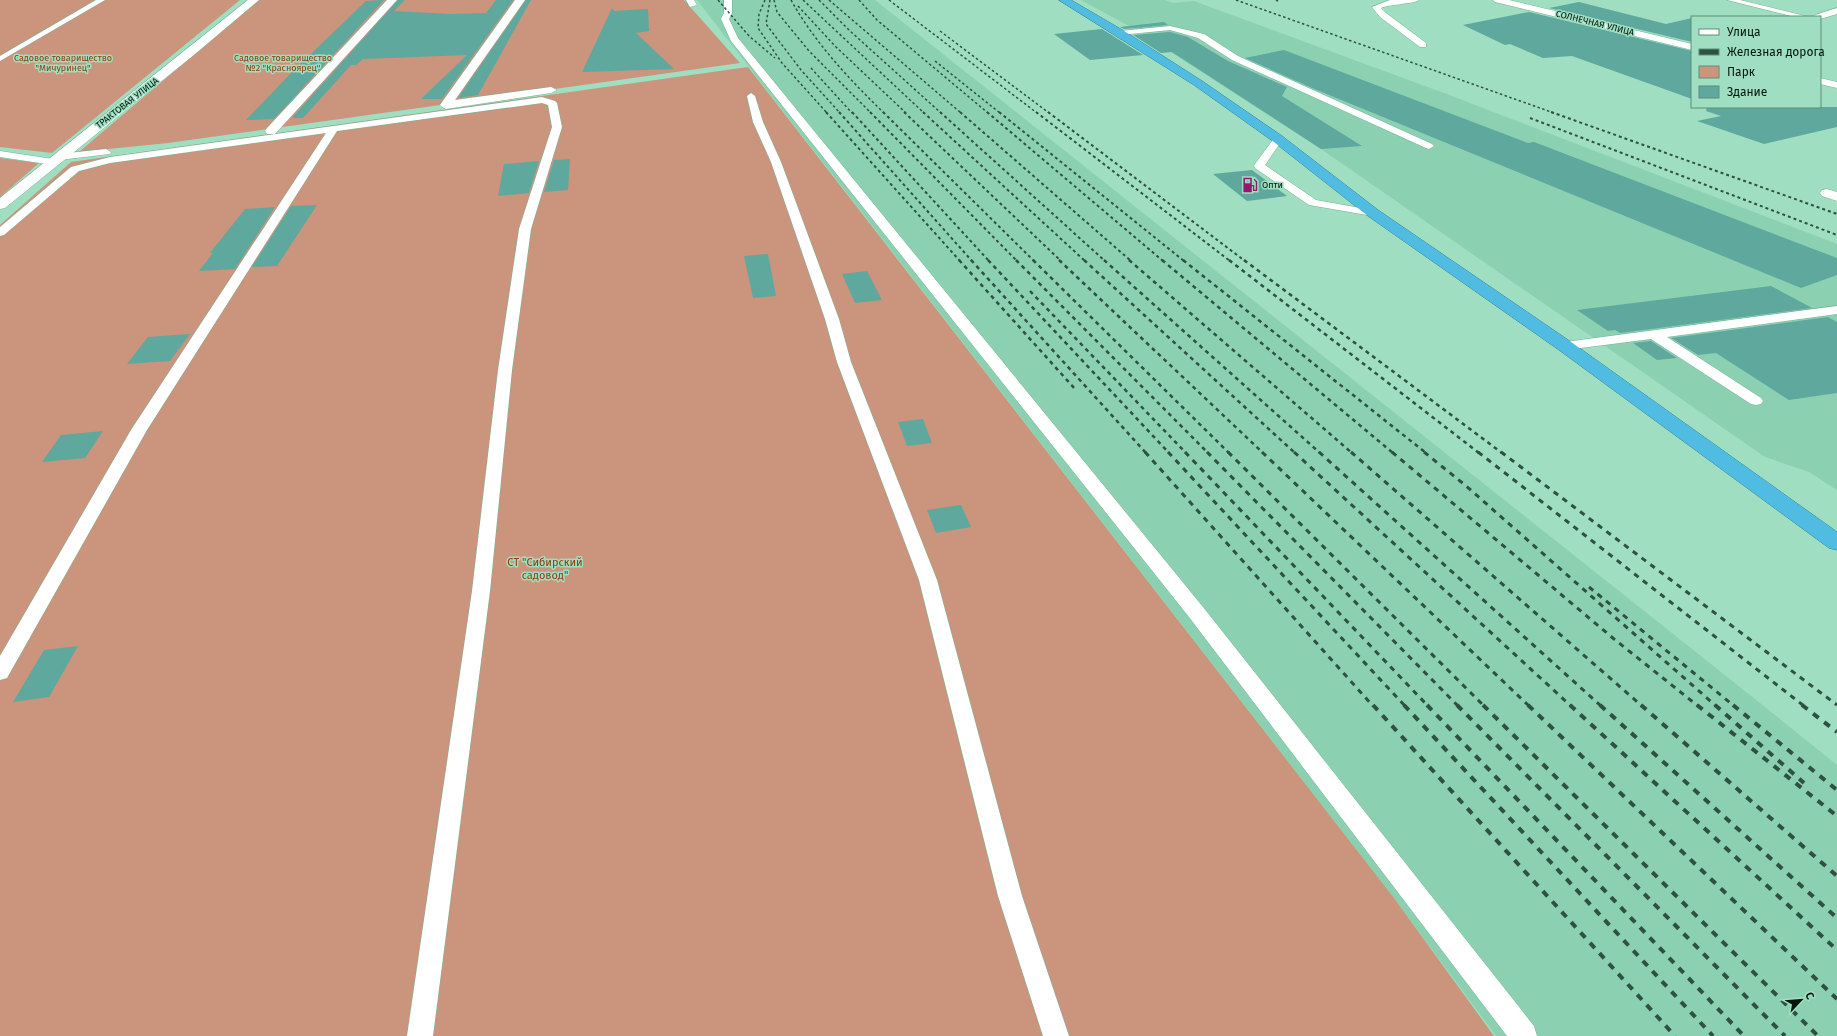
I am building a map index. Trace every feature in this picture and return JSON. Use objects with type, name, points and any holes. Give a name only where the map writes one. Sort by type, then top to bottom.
[{"type":"highway","points":[[1064,0],[1120,33],[1198,83],[1278,139],[1373,212],[1565,346],[1837,543]]},
{"type":"street","name":"ТРАКТОВАЯ УЛИЦА","points":[[0,205],[56,159],[178,64],[254,0]]},
{"type":"street","points":[[271,131],[392,0]]},
{"type":"street","points":[[446,105],[520,0]]},
{"type":"street","name":"СОЛНЕЧНАЯ УЛИЦА","points":[[1498,0],[1691,46]]},
{"type":"street","points":[[1821,16],[1837,11]]},
{"type":"street","points":[[1821,81],[1837,85]]},
{"type":"street","points":[[446,105],[551,90]]},
{"type":"lane","points":[[0,59],[101,0]]},
{"type":"lane","points":[[728,0],[728,13],[725,19],[734,39],[1196,612],[1524,1036]]},
{"type":"lane","points":[[1415,0],[1390,2],[1376,7],[1383,15],[1423,45]]},
{"type":"lane","points":[[1730,0],[1801,16]]},
{"type":"lane","points":[[1120,33],[1170,28],[1201,36],[1235,58],[1429,146]]},
{"type":"lane","points":[[751,96],[758,122],[776,162],[832,319],[844,362],[928,580],[1010,896],[1056,1036]]},
{"type":"lane","points":[[0,233],[75,169],[110,160],[542,100],[552,103],[557,127],[525,229],[505,370],[481,591],[420,1036]]},
{"type":"lane","points":[[0,154],[56,159],[165,146],[446,105]]},
{"type":"lane","points":[[0,673],[139,430],[334,128]]},
{"type":"lane","points":[[1278,139],[1259,166],[1314,203],[1373,212]]},
{"type":"lane","points":[[1565,346],[1837,310]]},
{"type":"lane","points":[[1655,335],[1756,401]]},
{"type":"shaded area","points":[[697,0],[875,0],[1837,765],[1837,1036],[1496,1036],[1394,898]]},
{"type":"shaded area","points":[[1081,0],[1165,0],[1173,3],[1194,1],[1452,96],[1837,244],[1837,490],[1809,472],[1765,457],[1321,149],[1138,31]]},
{"type":"green space","name":"Садовое товарищество \"Мичуринец\"","points":[[0,0],[240,0],[52,153],[0,147]]},
{"type":"green space","name":"Садовое товарищество №2 \"Красноярец\"","points":[[258,0],[684,0],[740,63],[168,143],[79,152]]},
{"type":"green space","name":"СТ \"Сибирский садовод\"","points":[[748,67],[1394,898],[1494,1036],[0,1036],[0,225],[71,162]]},
{"type":"green space","points":[[0,158],[39,163],[0,197]]},
{"type":"building","points":[[384,0],[274,119],[246,120],[292,72],[366,1]]},
{"type":"building","points":[[398,0],[405,0],[394,11],[449,14],[486,13],[496,0],[513,0],[442,99],[421,99],[467,55],[363,59],[356,65],[351,65],[303,118],[292,118]]},
{"type":"building","points":[[526,0],[531,0],[478,95],[458,98]]},
{"type":"building","points":[[1579,2],[1666,24],[1691,18],[1691,42],[1549,8]]},
{"type":"building","points":[[612,8],[614,11],[648,9],[649,31],[636,33],[674,69],[582,72]]},
{"type":"building","points":[[1529,12],[1691,51],[1691,99],[1572,56],[1543,58],[1510,44],[1505,45],[1463,25]]},
{"type":"building","points":[[1164,22],[1168,25],[1124,29],[1120,27]]},
{"type":"building","points":[[1102,29],[1143,55],[1090,60],[1054,34]]},
{"type":"building","points":[[1170,32],[1188,37],[1228,61],[1287,87],[1282,96],[1362,146],[1321,149],[1172,52],[1161,53],[1133,35]]},
{"type":"building","points":[[1284,50],[1528,143],[1534,142],[1837,258],[1837,275],[1801,288],[1312,88],[1245,58]]},
{"type":"building","points":[[1837,107],[1837,127],[1764,144],[1697,121],[1721,116],[1706,111],[1707,108]]},
{"type":"building","points":[[570,159],[568,190],[544,192],[554,160]]},
{"type":"building","points":[[539,161],[529,193],[498,196],[504,164]]},
{"type":"building","name":"Опти","points":[[1252,170],[1287,196],[1247,201],[1213,174]]},
{"type":"building","points":[[317,205],[277,266],[252,267],[291,206]]},
{"type":"building","points":[[275,207],[235,269],[199,271],[213,253],[210,253],[245,209]]},
{"type":"building","points":[[768,254],[776,296],[753,298],[744,256]]},
{"type":"building","points":[[867,271],[882,300],[855,303],[842,274]]},
{"type":"building","points":[[1771,286],[1812,308],[1620,333],[1615,330],[1608,331],[1577,310]]},
{"type":"building","points":[[1828,317],[1837,322],[1837,393],[1789,400],[1716,353],[1698,355],[1671,338]]},
{"type":"building","points":[[190,334],[170,361],[127,364],[148,337]]},
{"type":"building","points":[[1651,341],[1677,358],[1657,360],[1633,343]]},
{"type":"building","points":[[923,419],[932,443],[907,446],[898,422]]},
{"type":"building","points":[[103,431],[85,458],[42,462],[61,435]]},
{"type":"building","points":[[961,505],[971,527],[936,533],[927,510]]},
{"type":"building","points":[[78,646],[49,697],[13,702],[44,650]]},
{"type":"railway","points":[[718,0],[749,36],[775,58]]},
{"type":"railway","points":[[765,0],[759,14],[758,28],[782,63],[827,113]]},
{"type":"railway","points":[[770,0],[766,24],[801,70],[840,113]]},
{"type":"railway","points":[[774,0],[777,12],[809,51],[870,112]]},
{"type":"railway","points":[[791,0],[800,16],[833,60],[883,112]]},
{"type":"railway","points":[[803,0],[924,113]]},
{"type":"railway","points":[[819,0],[850,31],[941,113]]},
{"type":"railway","points":[[829,0],[961,113]]},
{"type":"railway","points":[[859,0],[877,20],[988,113]]},
{"type":"railway","points":[[889,0],[1037,113]]},
{"type":"railway","points":[[1236,0],[1554,113]]},
{"type":"railway","points":[[798,6],[836,47],[906,113]]},
{"type":"railway","points":[[940,31],[1049,113]]},
{"type":"railway","points":[[935,61],[1000,113]]},
{"type":"railway","points":[[811,68],[852,113]]},
{"type":"railway","points":[[826,112],[960,261]]},
{"type":"railway","points":[[839,112],[972,261]]},
{"type":"railway","points":[[852,112],[989,261]]},
{"type":"railway","points":[[870,112],[1017,261]]},
{"type":"railway","points":[[883,112],[1034,261]]},
{"type":"railway","points":[[904,112],[1061,261]]},
{"type":"railway","points":[[923,112],[1085,261]]},
{"type":"railway","points":[[940,112],[1105,261]]},
{"type":"railway","points":[[960,112],[1131,261]]},
{"type":"railway","points":[[987,112],[1163,261]]},
{"type":"railway","points":[[999,112],[1184,261]]},
{"type":"railway","points":[[1036,112],[1230,261]]},
{"type":"railway","points":[[1048,112],[1245,261]]},
{"type":"railway","points":[[1551,112],[1837,214]]},
{"type":"railway","points":[[1530,118],[1837,235]]},
{"type":"railway","points":[[959,260],[1075,389]]},
{"type":"railway","points":[[971,260],[1146,453]]},
{"type":"railway","points":[[988,260],[1169,453]]},
{"type":"railway","points":[[1016,260],[1208,453]]},
{"type":"railway","points":[[1033,260],[1229,453]]},
{"type":"railway","points":[[1059,260],[1263,453]]},
{"type":"railway","points":[[1084,260],[1295,453]]},
{"type":"railway","points":[[1104,260],[1320,453]]},
{"type":"railway","points":[[1129,260],[1352,453]]},
{"type":"railway","points":[[1162,260],[1393,453]]},
{"type":"railway","points":[[1183,260],[1426,453]]},
{"type":"railway","points":[[1229,260],[1479,453]]},
{"type":"railway","points":[[1244,260],[1502,453]]},
{"type":"railway","points":[[1030,291],[1186,453]]},
{"type":"railway","points":[[1145,452],[1373,706]]},
{"type":"railway","points":[[1168,452],[1405,706]]},
{"type":"railway","points":[[1185,452],[1428,706]]},
{"type":"railway","points":[[1207,452],[1458,706]]},
{"type":"railway","points":[[1228,452],[1484,706]]},
{"type":"railway","points":[[1262,452],[1529,706]]},
{"type":"railway","points":[[1294,452],[1571,706]]},
{"type":"railway","points":[[1319,452],[1601,706]]},
{"type":"railway","points":[[1351,452],[1642,706]]},
{"type":"railway","points":[[1392,452],[1614,639],[1698,706]]},
{"type":"railway","points":[[1424,452],[1465,485],[1716,706]]},
{"type":"railway","points":[[1478,452],[1804,706]]},
{"type":"railway","points":[[1501,452],[1837,705]]},
{"type":"railway","points":[[1589,587],[1734,706]]},
{"type":"railway","points":[[1373,705],[1675,1036]]},
{"type":"railway","points":[[1404,705],[1713,1036]]},
{"type":"railway","points":[[1427,705],[1744,1036]]},
{"type":"railway","points":[[1457,705],[1785,1036]]},
{"type":"railway","points":[[1483,705],[1818,1036]]},
{"type":"railway","points":[[1528,705],[1837,999]]},
{"type":"railway","points":[[1570,705],[1837,950]]},
{"type":"railway","points":[[1600,705],[1837,918]]},
{"type":"railway","points":[[1641,705],[1837,876]]},
{"type":"railway","points":[[1697,705],[1837,816]]},
{"type":"railway","points":[[1715,705],[1804,783]]},
{"type":"railway","points":[[1733,705],[1837,790]]},
{"type":"railway","points":[[1802,705],[1837,732]]},
{"type":"place","name":"Опти","points":[[1250,185]]}]
